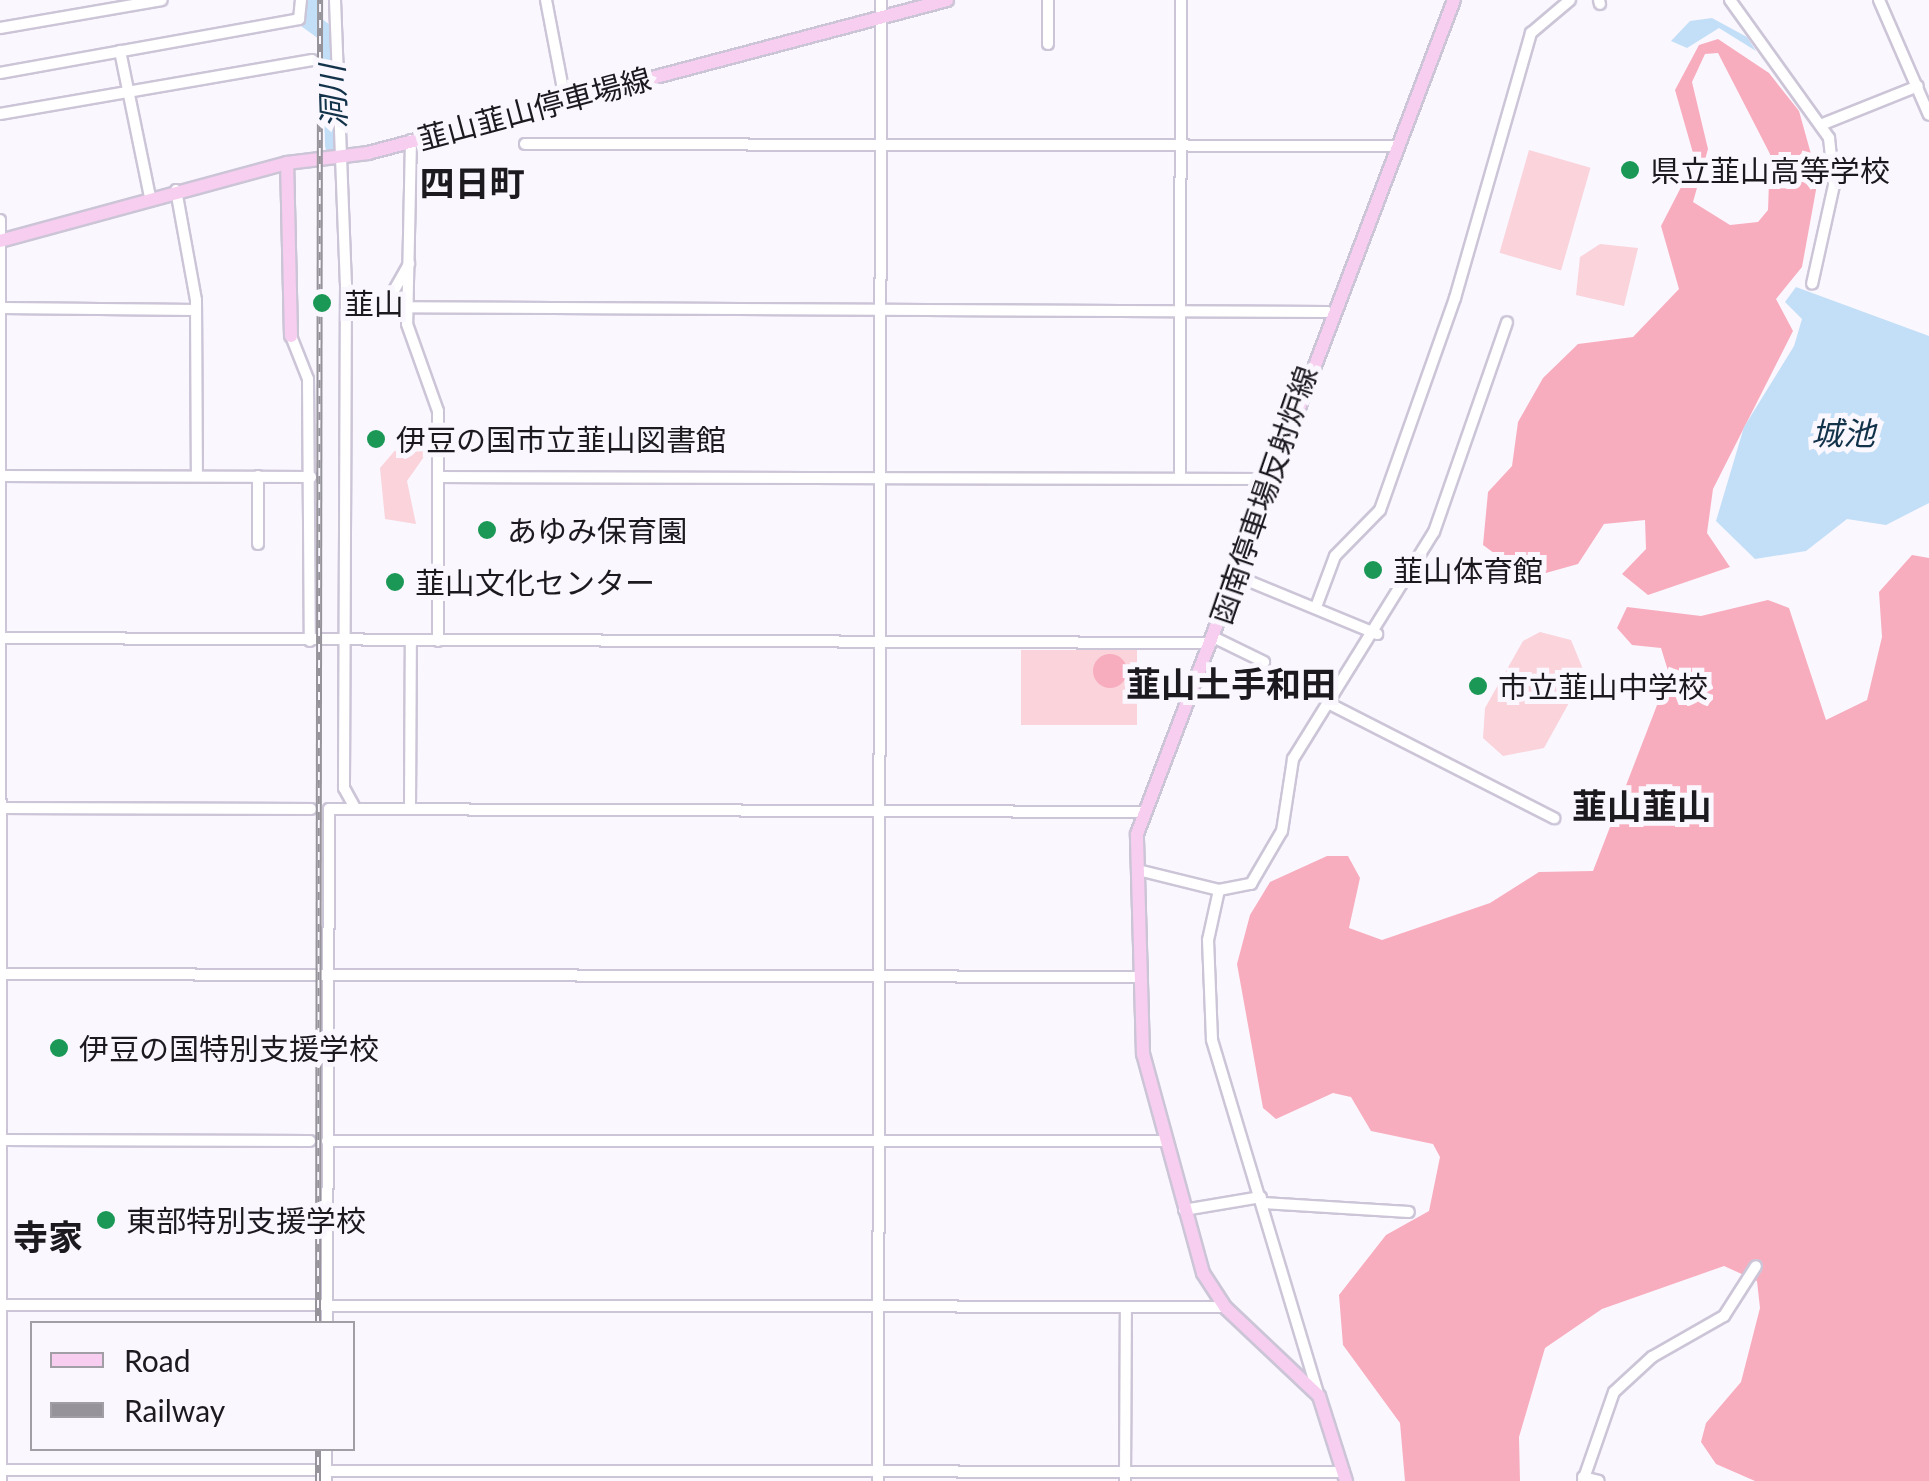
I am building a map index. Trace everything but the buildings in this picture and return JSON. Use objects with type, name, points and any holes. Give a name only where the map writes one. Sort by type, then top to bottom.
[{"type":"main road","name":"韮山韮山停車場線","points":[[2,240],[176,190],[287,164],[340,158],[946,0]]},
{"type":"main road","name":"函南停車場反射炉線","points":[[1345,1476],[1319,1396],[1225,1307],[1184,1210],[1143,1054],[1140,812],[1212,640],[1328,312],[1454,0]]},
{"type":"main road","points":[[287,164],[291,336]]},
{"type":"street","points":[[0,28],[103,5],[162,0]]},
{"type":"street","points":[[0,73],[299,19],[301,0]]},
{"type":"street","points":[[335,0],[346,307],[344,788],[355,808]]},
{"type":"street","points":[[546,0],[565,100]]},
{"type":"street","points":[[878,1477],[880,0]]},
{"type":"street","points":[[1048,0],[1048,44]]},
{"type":"street","points":[[1180,477],[1181,0]]},
{"type":"street","points":[[1316,607],[1335,556],[1380,510],[1455,298],[1531,33],[1570,0]]},
{"type":"street","points":[[1730,0],[1823,124],[1834,184],[1812,284]]},
{"type":"street","points":[[1879,0],[1929,115]]},
{"type":"street","points":[[120,51],[150,198]]},
{"type":"street","points":[[0,114],[312,60]]},
{"type":"street","points":[[1823,124],[1918,86]]},
{"type":"street","points":[[411,140],[410,342],[438,411],[438,641]]},
{"type":"street","points":[[525,144],[1395,146]]},
{"type":"street","points":[[176,190],[196,310],[196,474]]},
{"type":"street","points":[[0,220],[1,1475],[1345,1476]]},
{"type":"street","points":[[384,308],[386,290],[410,263]]},
{"type":"street","points":[[346,307],[1328,312]]},
{"type":"street","points":[[3,308],[196,310]]},
{"type":"street","points":[[1138,870],[1219,890],[1247,888],[1274,849],[1293,759],[1377,634],[1434,532],[1508,322]]},
{"type":"street","points":[[291,336],[308,379],[310,642]]},
{"type":"street","points":[[1,476],[311,477]]},
{"type":"street","points":[[258,476],[258,544]]},
{"type":"street","points":[[438,476],[1266,479]]},
{"type":"street","points":[[1234,574],[1377,634]]},
{"type":"street","points":[[2,638],[310,642],[1212,640],[1264,662]]},
{"type":"street","points":[[410,808],[411,641]]},
{"type":"street","points":[[1328,703],[1554,818]]},
{"type":"street","points":[[1,808],[311,809]]},
{"type":"street","points":[[326,1321],[329,809],[1140,812]]},
{"type":"street","points":[[1219,890],[1208,940],[1209,1025],[1319,1396]]},
{"type":"street","points":[[1,974],[1140,977]]},
{"type":"street","points":[[3,1140],[310,1141]]},
{"type":"street","points":[[328,1142],[1165,1141]]},
{"type":"street","points":[[1184,1210],[1262,1200],[1409,1212]]},
{"type":"street","points":[[1599,1481],[1583,1479],[1614,1392],[1652,1357],[1724,1316],[1756,1266]]},
{"type":"street","points":[[1,1305],[1225,1307]]},
{"type":"street","points":[[1125,1476],[1126,1307]]},
{"type":"shaded area","points":[[1718,39],[1769,73],[1799,111],[1818,179],[1802,267],[1776,299],[1793,331],[1713,489],[1707,533],[1730,567],[1648,595],[1622,574],[1646,549],[1645,520],[1604,524],[1578,564],[1528,578],[1483,545],[1488,492],[1512,466],[1518,422],[1543,378],[1578,344],[1633,337],[1679,289],[1661,226],[1695,160],[1675,90],[1699,45]],"holes":[[[1718,53],[1770,154],[1768,210],[1758,222],[1730,225],[1693,202],[1708,149],[1692,82],[1705,54]]]},
{"type":"shaded area","points":[[1529,150],[1591,168],[1561,270],[1500,253]]},
{"type":"shaded area","points":[[1600,244],[1638,248],[1624,306],[1576,295],[1580,257]]},
{"type":"shaded area","points":[[403,441],[409,452],[428,451],[407,481],[416,524],[385,519],[380,468]]},
{"type":"shaded area","points":[[1912,555],[1929,558],[1929,1481],[1755,1481],[1716,1464],[1701,1442],[1706,1423],[1741,1382],[1760,1308],[1757,1281],[1724,1266],[1602,1309],[1545,1348],[1519,1437],[1520,1481],[1405,1481],[1400,1423],[1343,1345],[1339,1295],[1386,1235],[1429,1211],[1440,1157],[1433,1144],[1371,1131],[1351,1097],[1333,1093],[1276,1119],[1263,1108],[1237,964],[1250,915],[1270,882],[1327,856],[1348,856],[1360,878],[1349,928],[1382,940],[1490,903],[1539,872],[1593,871],[1669,674],[1661,648],[1632,645],[1617,628],[1627,607],[1701,616],[1768,600],[1789,608],[1826,720],[1867,700],[1882,637],[1879,592]]},
{"type":"shaded area","points":[[1540,632],[1571,640],[1585,674],[1544,748],[1503,756],[1483,738],[1485,708],[1523,641]]},
{"type":"shaded area","points":[[1021,650],[1137,650],[1137,725],[1021,725]]},
{"type":"shaded area","points":[[1110,654],[1122,659],[1127,671],[1122,683],[1110,688],[1098,683],[1093,671],[1098,659]]},
{"type":"water","points":[[1712,18],[1747,37],[1756,51],[1719,28],[1687,48],[1671,41],[1690,21]]},
{"type":"water","name":"城池","points":[[1796,287],[1929,336],[1929,503],[1886,525],[1847,519],[1806,551],[1755,559],[1716,521],[1744,427],[1794,346],[1802,319],[1785,302]]},
{"type":"waterway","name":"洞川","points":[[308,0],[308,20],[331,37],[334,146]]},
{"type":"railway","points":[[318,1321],[320,0]]},
{"type":"railway","points":[[318,1451],[318,1481]]},
{"type":"place","name":"県立韮山高等学校","points":[[1630,170]]},
{"type":"place","name":"韮山","points":[[322,303]]},
{"type":"place","name":"伊豆の国市立韮山図書館","points":[[376,439]]},
{"type":"place","name":"あゆみ保育園","points":[[487,530]]},
{"type":"place","name":"韮山体育館","points":[[1373,570]]},
{"type":"place","name":"韮山文化センター","points":[[395,582]]},
{"type":"place","name":"市立韮山中学校","points":[[1478,686]]},
{"type":"place","name":"伊豆の国特別支援学校","points":[[59,1048]]},
{"type":"place","name":"東部特別支援学校","points":[[106,1220]]},
{"type":"district","name":"四日町","points":[[472,182]]},
{"type":"district","name":"韮山土手和田","points":[[1231,683]]},
{"type":"district","name":"韮山韮山","points":[[1642,805]]},
{"type":"district","name":"寺家","points":[[48,1236]]}]
